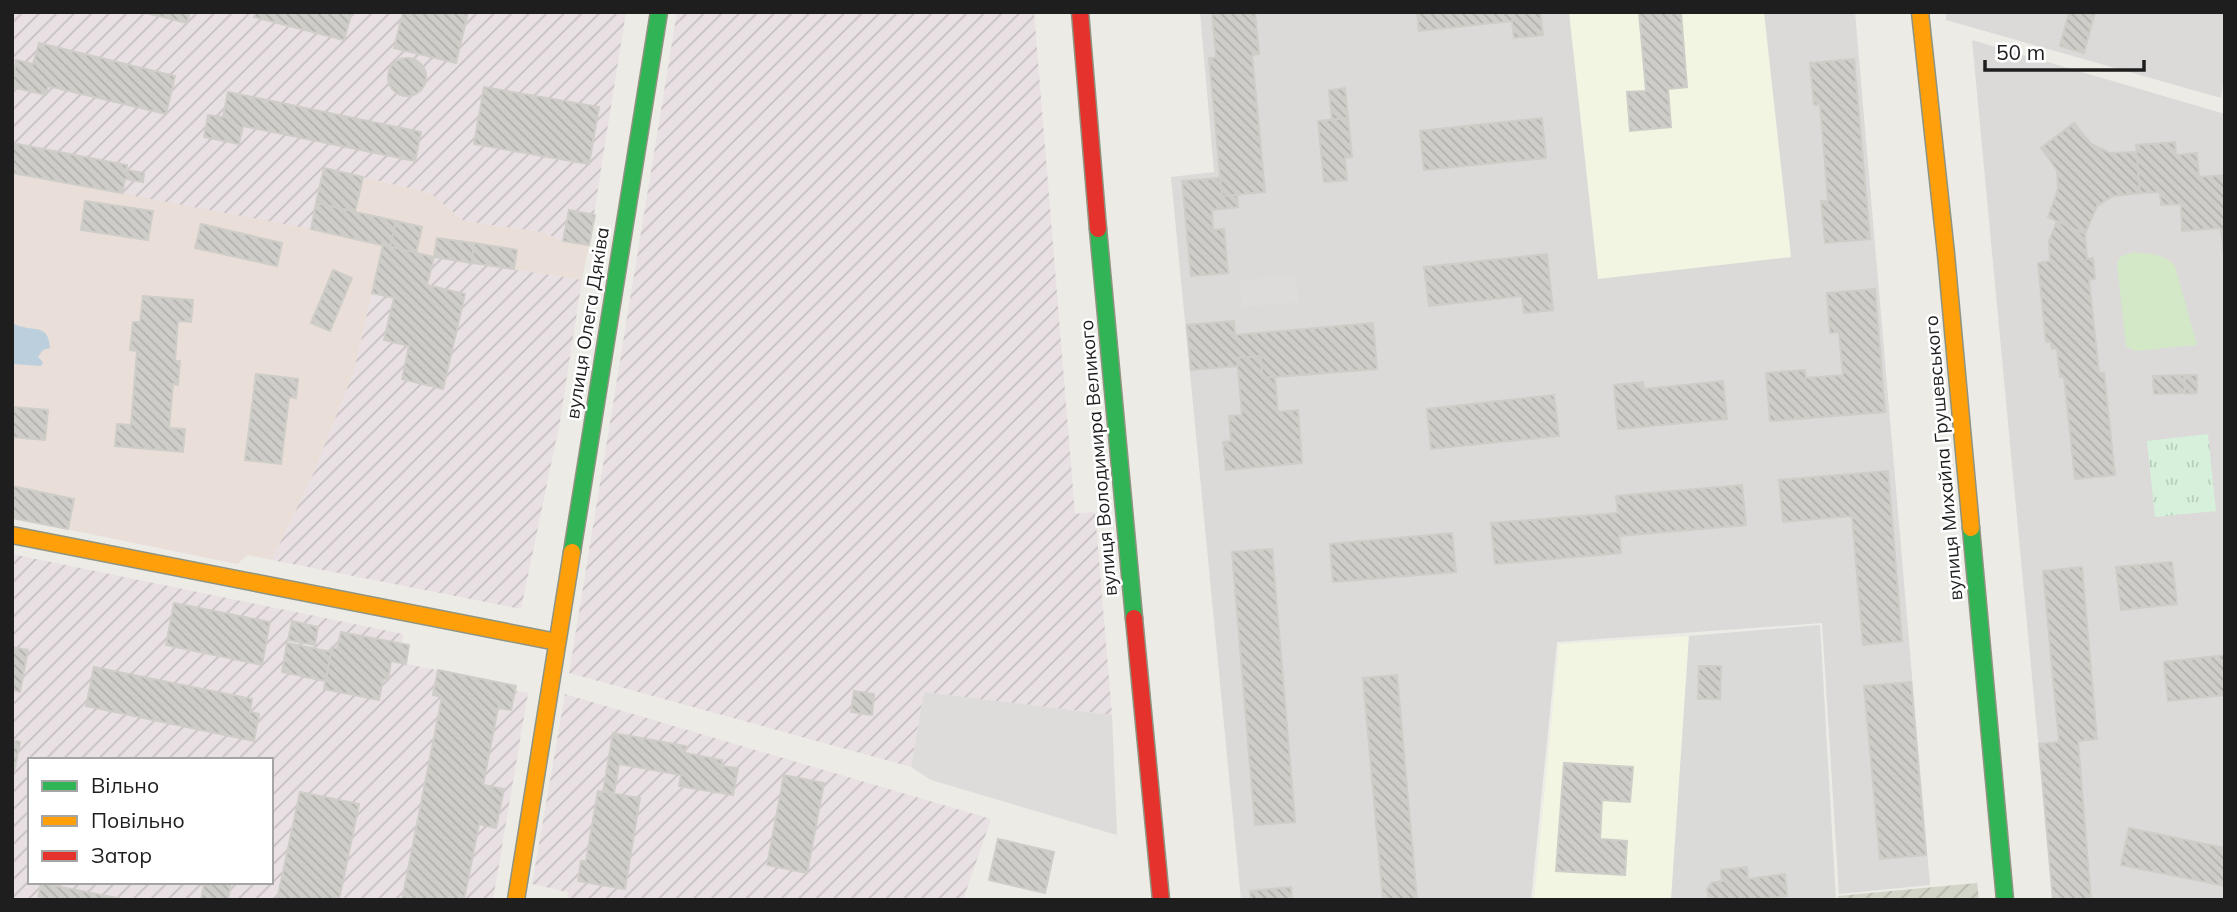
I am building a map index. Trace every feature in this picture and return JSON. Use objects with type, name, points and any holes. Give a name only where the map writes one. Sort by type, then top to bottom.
[{"type":"street","name":"вулиця Олега Дяківа","points":[[516,900],[659,12]]},
{"type":"street","name":"вулиця Володимира Великого","points":[[1080,12],[1104,307],[1161,900]]},
{"type":"street","name":"вулиця Михайла Грушевського","points":[[1920,12],[1947,266],[2005,900]]},
{"type":"street","points":[[12,535],[556,642]]},
{"type":"shaded area","points":[[12,12],[626,12],[589,245],[563,241],[542,232],[464,221],[430,193],[325,168],[311,229],[12,173]]},
{"type":"shaded area","points":[[677,12],[1034,12],[1075,514],[1095,512],[1112,715],[924,692],[911,767],[569,673]]},
{"type":"shaded area","points":[[1200,12],[1855,12],[1930,885],[1839,894],[1822,623],[1557,642],[1531,900],[1241,900],[1171,177],[1214,172]]},
{"type":"shaded area","points":[[1569,12],[1764,12],[1791,257],[1598,279]]},
{"type":"shaded area","points":[[1946,12],[2225,12],[2225,68],[2221,98],[1946,20]]},
{"type":"shaded area","points":[[1972,40],[2225,114],[2225,900],[2053,900]]},
{"type":"shaded area","points":[[324,168],[430,193],[464,221],[542,232],[563,241],[589,245],[582,280],[434,257],[383,245],[354,371],[314,472],[272,560],[248,555],[237,564],[12,518],[12,173]]},
{"type":"shaded area","points":[[383,245],[434,257],[582,280],[560,421],[521,609],[272,560],[314,472],[354,371]]},
{"type":"shaded area","points":[[1296,275],[1299,302],[1242,307],[1239,281]]},
{"type":"shaded area","points":[[12,554],[403,634],[402,644],[409,645],[406,664],[516,686],[515,691],[528,693],[493,900],[12,900]]},
{"type":"shaded area","points":[[1820,625],[1836,900],[1671,900],[1689,636]]},
{"type":"shaded area","points":[[1689,636],[1671,900],[1534,900],[1559,644]]},
{"type":"shaded area","points":[[924,692],[1112,715],[1117,835],[931,780],[911,767]]},
{"type":"shaded area","points":[[565,694],[991,819],[963,900],[567,900],[568,892],[532,884]]},
{"type":"shaded area","points":[[1977,883],[1979,900],[1838,900],[1838,896]]},
{"type":"green space","points":[[2133,252],[2161,256],[2175,266],[2197,345],[2135,351],[2126,346],[2117,264],[2120,257]]},
{"type":"green space","points":[[2208,434],[2216,511],[2155,517],[2147,441]]},
{"type":"water","points":[[12,323],[46,334],[50,348],[43,350],[38,357],[43,362],[41,366],[12,364]]},
{"type":"building","points":[[142,12],[190,12],[187,23]]},
{"type":"building","points":[[256,12],[352,12],[344,40],[254,17]]},
{"type":"building","points":[[403,12],[468,12],[456,63],[394,48]]},
{"type":"building","points":[[1212,12],[1255,12],[1259,54],[1252,55],[1265,192],[1222,196],[1209,58],[1216,58]]},
{"type":"building","points":[[1417,12],[1540,12],[1543,35],[1514,38],[1512,21],[1419,31]]},
{"type":"building","points":[[1639,12],[1681,12],[1687,87],[1668,89],[1671,127],[1630,131],[1627,92],[1646,91]]},
{"type":"building","points":[[2069,12],[2095,12],[2084,53],[2060,46]]},
{"type":"building","points":[[39,43],[175,76],[166,114],[48,86],[46,95],[12,87],[16,60],[33,64]]},
{"type":"building","points":[[407,58],[421,63],[426,77],[421,91],[407,96],[393,91],[388,77],[393,63]]},
{"type":"building","points":[[1854,59],[1870,239],[1825,243],[1821,201],[1828,201],[1820,104],[1814,105],[1810,63]]},
{"type":"building","points":[[484,87],[599,107],[589,164],[474,144]]},
{"type":"building","points":[[1345,88],[1348,118],[1332,120],[1329,90]]},
{"type":"building","points":[[228,92],[421,132],[415,161],[243,126],[239,144],[204,137],[208,115],[223,117]]},
{"type":"building","points":[[1348,118],[1352,157],[1345,158],[1347,180],[1324,182],[1318,121]]},
{"type":"building","points":[[1542,118],[1546,158],[1424,170],[1420,131]]},
{"type":"building","points":[[2074,123],[2091,144],[2110,153],[2137,152],[2140,193],[2113,196],[2097,206],[2085,234],[2048,217],[2058,189],[2057,170],[2041,148]]},
{"type":"building","points":[[2175,142],[2176,155],[2197,153],[2199,177],[2225,175],[2225,264],[2221,228],[2182,231],[2181,204],[2161,205],[2160,192],[2140,193],[2136,145]]},
{"type":"building","points":[[12,143],[127,165],[126,170],[144,173],[143,182],[125,179],[122,193],[12,173]]},
{"type":"building","points":[[324,168],[363,177],[355,212],[316,203]]},
{"type":"building","points":[[1220,178],[1222,196],[1237,195],[1238,207],[1212,210],[1213,230],[1224,229],[1228,273],[1191,276],[1182,181]]},
{"type":"building","points":[[85,201],[153,211],[148,240],[81,230]]},
{"type":"building","points":[[316,203],[396,221],[390,247],[311,229]]},
{"type":"building","points":[[569,210],[595,215],[589,245],[563,241]]},
{"type":"building","points":[[396,221],[422,227],[416,253],[390,247]]},
{"type":"building","points":[[2057,221],[2085,234],[2087,259],[2093,258],[2095,279],[2089,280],[2099,373],[2104,373],[2115,475],[2075,479],[2064,377],[2060,377],[2057,348],[2052,349],[2051,342],[2046,342],[2038,263],[2050,261],[2049,241]]},
{"type":"building","points":[[201,224],[282,243],[277,266],[195,248]]},
{"type":"building","points":[[437,238],[474,243],[472,263],[434,257]]},
{"type":"building","points":[[474,243],[517,250],[514,269],[472,263]]},
{"type":"building","points":[[383,245],[434,257],[427,285],[465,294],[443,389],[402,379],[409,346],[384,340],[394,298],[372,293]]},
{"type":"building","points":[[1547,254],[1553,310],[1524,313],[1522,296],[1429,306],[1424,267]]},
{"type":"building","points":[[333,270],[352,278],[330,331],[311,323]]},
{"type":"building","points":[[1875,289],[1885,412],[1770,421],[1766,373],[1805,370],[1806,378],[1843,375],[1839,332],[1830,333],[1827,293]]},
{"type":"building","points":[[143,296],[193,300],[191,322],[178,321],[175,361],[180,361],[178,385],[173,384],[169,428],[185,429],[183,452],[115,446],[117,424],[131,425],[137,351],[130,350],[133,322],[140,322]]},
{"type":"building","points":[[1234,321],[1235,335],[1373,323],[1377,369],[1262,378],[1261,356],[1237,358],[1238,366],[1191,370],[1187,325]]},
{"type":"building","points":[[1261,356],[1262,378],[1275,377],[1278,412],[1298,410],[1302,463],[1226,470],[1223,442],[1231,441],[1229,416],[1242,415],[1237,358]]},
{"type":"building","points":[[256,374],[298,379],[296,398],[289,397],[281,464],[245,460]]},
{"type":"building","points":[[2184,375],[2185,393],[2154,394],[2153,376]]},
{"type":"building","points":[[2185,375],[2197,375],[2197,393],[2185,394]]},
{"type":"building","points":[[1723,381],[1727,419],[1618,429],[1614,385],[1643,382],[1644,389]]},
{"type":"building","points":[[1554,395],[1559,436],[1431,449],[1427,409]]},
{"type":"building","points":[[12,407],[48,410],[45,440],[12,437]]},
{"type":"building","points":[[1888,471],[1902,641],[1863,645],[1852,516],[1783,522],[1779,480]]},
{"type":"building","points":[[1742,485],[1746,525],[1619,536],[1621,553],[1495,564],[1491,523],[1618,513],[1616,496]]},
{"type":"building","points":[[12,486],[74,499],[68,529],[12,518]]},
{"type":"building","points":[[1452,533],[1456,572],[1333,582],[1330,544]]},
{"type":"building","points":[[1272,549],[1295,822],[1255,825],[1232,552]]},
{"type":"building","points":[[2172,562],[2177,604],[2121,610],[2116,567]]},
{"type":"building","points":[[2082,567],[2097,739],[2078,741],[2091,900],[2053,900],[2039,744],[2059,742],[2043,571]]},
{"type":"building","points":[[174,603],[270,622],[262,665],[166,645]]},
{"type":"building","points":[[292,621],[318,627],[315,645],[288,640]]},
{"type":"building","points":[[341,632],[409,645],[406,664],[391,661],[388,680],[383,679],[379,700],[324,689],[332,647],[337,649]]},
{"type":"building","points":[[287,643],[331,652],[325,681],[282,672]]},
{"type":"building","points":[[12,647],[28,650],[20,692],[12,690]]},
{"type":"building","points":[[2225,655],[2225,695],[2168,701],[2164,662]]},
{"type":"building","points":[[1699,666],[1721,666],[1720,699],[1698,699]]},
{"type":"building","points":[[94,667],[252,699],[250,712],[259,714],[254,741],[86,706]]},
{"type":"building","points":[[438,670],[516,686],[511,710],[498,708],[483,785],[504,789],[496,828],[479,824],[464,900],[402,900],[442,697],[433,695]]},
{"type":"building","points":[[1397,675],[1417,900],[1383,900],[1363,678]]},
{"type":"building","points":[[1911,682],[1926,855],[1880,859],[1864,686]]},
{"type":"building","points":[[854,691],[874,694],[872,715],[851,712]]},
{"type":"building","points":[[613,733],[686,746],[685,753],[722,760],[721,766],[738,768],[733,795],[679,786],[681,775],[619,764],[614,793],[603,792]]},
{"type":"building","points":[[12,740],[20,742],[12,782]]},
{"type":"building","points":[[1564,763],[1633,767],[1630,802],[1602,800],[1600,839],[1627,841],[1625,875],[1556,871]]},
{"type":"building","points":[[784,775],[824,783],[807,873],[767,865]]},
{"type":"building","points":[[598,791],[640,798],[625,889],[578,881],[581,861],[586,861]]},
{"type":"building","points":[[300,792],[359,804],[339,900],[277,900]]},
{"type":"building","points":[[2129,828],[2225,848],[2225,886],[2121,865]]},
{"type":"building","points":[[998,839],[1054,852],[1045,893],[989,880]]},
{"type":"building","points":[[1747,867],[1748,879],[1785,874],[1787,896],[1754,900],[1709,900],[1707,889],[1711,883],[1722,881],[1721,870]]},
{"type":"building","points":[[41,884],[46,884],[127,900],[38,900]]},
{"type":"building","points":[[200,884],[231,884],[228,900],[201,900],[204,885]]},
{"type":"building","points":[[1291,887],[1292,900],[1251,900],[1250,891]]},
{"type":"traffic: fast","points":[[572,552],[659,12]]},
{"type":"traffic: fast","points":[[1098,229],[1134,618]]},
{"type":"traffic: fast","points":[[1971,528],[2005,900]]},
{"type":"traffic: slow","points":[[1920,12],[1971,528]]},
{"type":"traffic: slow","points":[[12,535],[557,642]]},
{"type":"traffic: slow","points":[[516,900],[572,552]]},
{"type":"traffic: jam","points":[[1080,12],[1098,229]]},
{"type":"traffic: jam","points":[[1134,618],[1161,900]]}]
